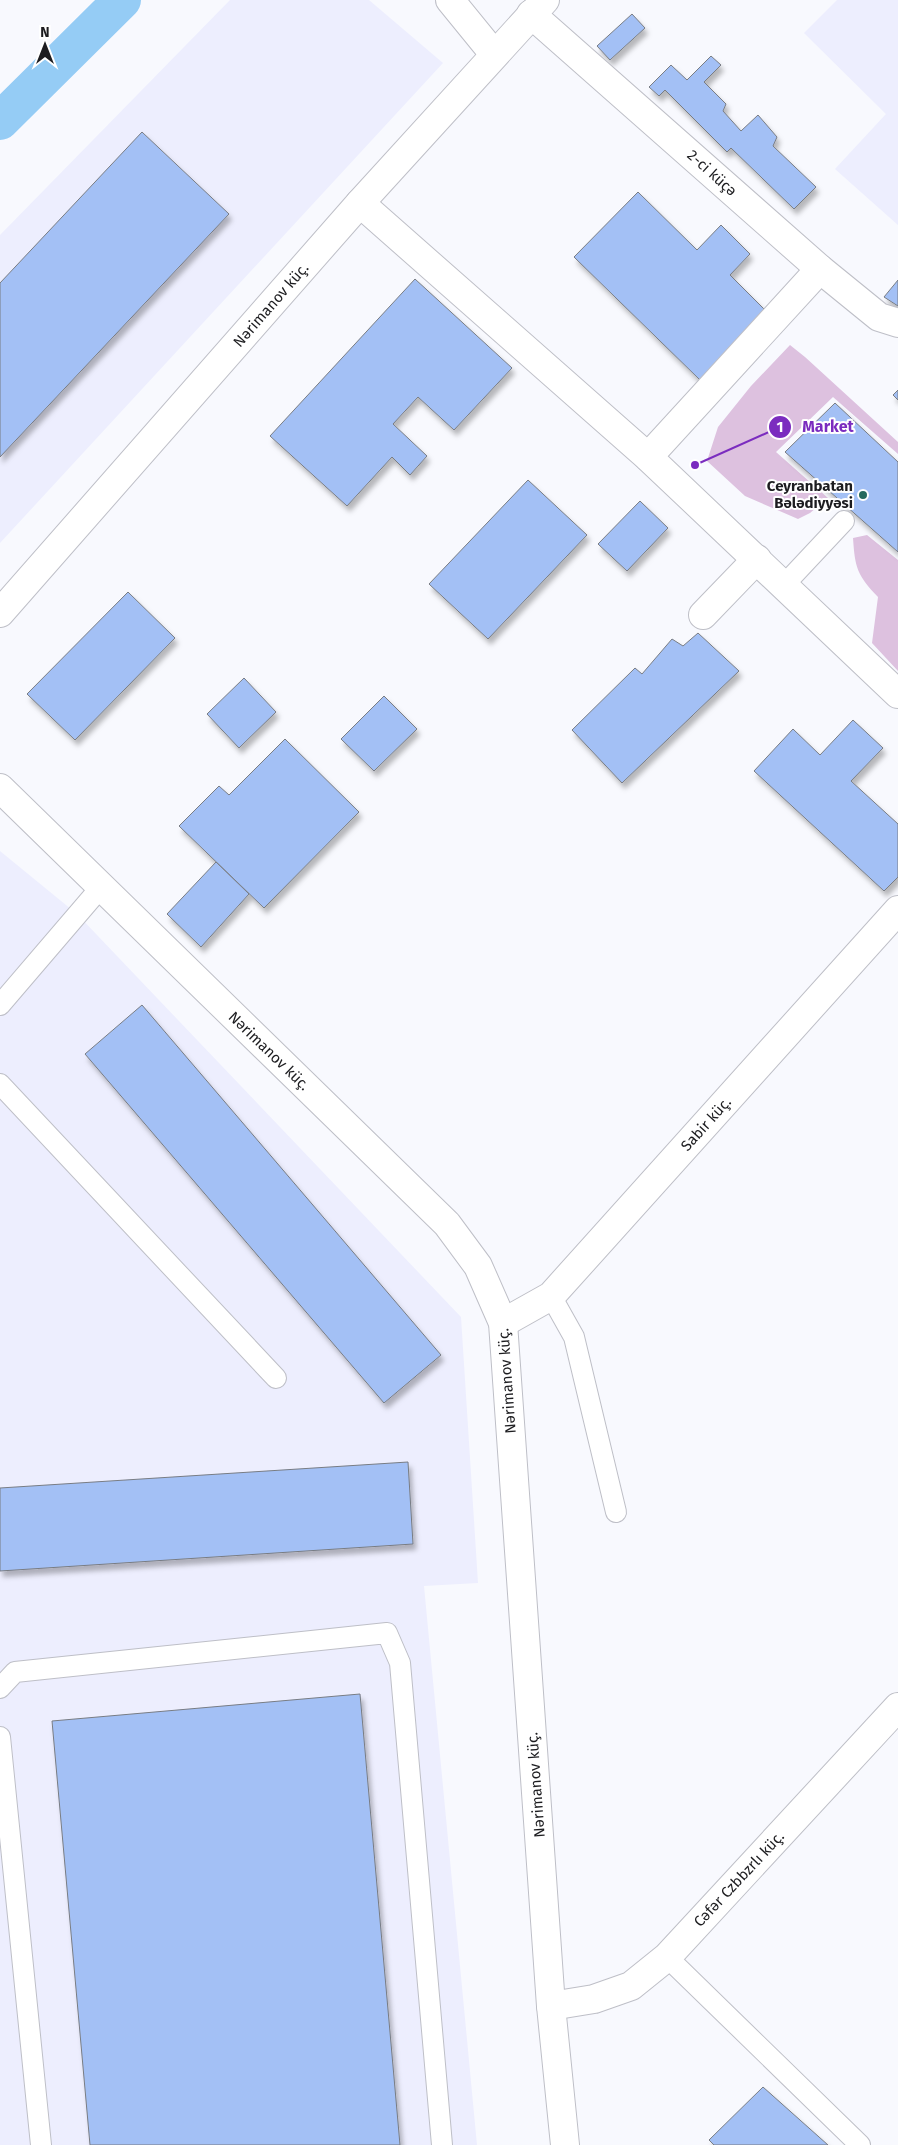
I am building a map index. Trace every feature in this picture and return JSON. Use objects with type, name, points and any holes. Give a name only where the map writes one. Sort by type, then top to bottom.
[{"type":"street","points":[[450,0],[494,54]]},
{"type":"street","name":"Nərimanov küç.","points":[[0,612],[360,204],[538,7]]},
{"type":"street","name":"2-ci küçə","points":[[538,7],[820,269],[879,317],[898,323]]},
{"type":"street","points":[[360,204],[648,457],[898,694]]},
{"type":"street","points":[[648,457],[820,269]]},
{"type":"street","points":[[703,616],[756,559]]},
{"type":"street","name":"Nərimanov küç.","points":[[0,788],[447,1224],[478,1266],[503,1323],[551,2006],[565,2145]]},
{"type":"street","name":"Sabir küç.","points":[[503,1323],[551,1296],[898,910]]},
{"type":"street","name":"Cəfər Czbbzrlı küç.","points":[[551,2006],[594,1999],[631,1986],[666,1957],[898,1707]]},
{"type":"lane","points":[[784,585],[844,522]]},
{"type":"lane","points":[[0,1005],[101,887]]},
{"type":"lane","points":[[0,1084],[276,1378]]},
{"type":"lane","points":[[551,1296],[574,1337],[616,1512]]},
{"type":"lane","points":[[0,1688],[15,1672],[387,1633],[400,1663],[442,2145]]},
{"type":"lane","points":[[0,1736],[41,2145]]},
{"type":"lane","points":[[666,1957],[860,2145]]},
{"type":"shaded area","points":[[230,0],[369,0],[443,63],[0,543],[0,235]]},
{"type":"shaded area","points":[[837,0],[898,0],[898,225],[835,169],[886,114],[804,33]]},
{"type":"shaded area","points":[[790,345],[898,442],[898,454],[833,397],[776,452],[828,498],[810,513],[798,519],[745,496],[707,461],[718,427],[751,386]]},
{"type":"shaded area","points":[[867,535],[898,560],[898,671],[872,643],[878,597],[861,577],[858,570],[853,538]]},
{"type":"shaded area","points":[[0,851],[77,914],[461,1317],[478,1583],[424,1586],[477,2145],[0,2145]]},
{"type":"building","points":[[632,14],[645,28],[610,60],[597,46]]},
{"type":"building","points":[[711,56],[721,65],[704,82],[726,104],[723,111],[741,131],[758,115],[777,137],[773,146],[816,187],[794,209],[731,148],[727,152],[665,90],[659,96],[649,87],[671,65],[687,80]]},
{"type":"building","points":[[142,132],[229,214],[0,457],[0,283]]},
{"type":"building","points":[[638,192],[697,250],[721,225],[750,254],[730,275],[767,312],[700,380],[574,257]]},
{"type":"building","points":[[415,279],[512,368],[454,430],[418,397],[393,424],[427,456],[410,475],[392,457],[347,506],[270,436]]},
{"type":"building","points":[[898,280],[898,306],[884,297]]},
{"type":"building","points":[[898,390],[898,400],[893,395]]},
{"type":"building","points":[[835,403],[898,462],[898,552],[785,452]]},
{"type":"building","points":[[528,480],[587,535],[488,639],[429,584]]},
{"type":"building","points":[[640,501],[668,528],[627,571],[598,544]]},
{"type":"building","points":[[128,592],[175,638],[75,740],[27,694]]},
{"type":"building","points":[[698,633],[739,671],[622,783],[572,730],[635,668],[642,674],[672,639],[683,646]]},
{"type":"building","points":[[244,678],[276,712],[239,748],[207,714]]},
{"type":"building","points":[[384,696],[417,729],[374,771],[341,739]]},
{"type":"building","points":[[853,720],[883,748],[851,781],[898,824],[898,877],[884,891],[754,771],[793,729],[820,755]]},
{"type":"building","points":[[285,739],[359,812],[264,908],[179,826],[219,786],[229,795]]},
{"type":"building","points":[[216,862],[249,894],[201,947],[167,914]]},
{"type":"building","points":[[142,1005],[441,1355],[384,1403],[85,1054]]},
{"type":"building","points":[[408,1462],[413,1544],[0,1571],[0,1488]]},
{"type":"building","points":[[360,1694],[400,2145],[90,2145],[52,1721]]},
{"type":"building","points":[[763,2087],[828,2145],[714,2145],[709,2140]]},
{"type":"waterway","points":[[0,121],[122,0]]},
{"type":"place","name":"Market","points":[[695,465]]},
{"type":"place","name":"Ceyranbatan Bələdiyyəsi","points":[[863,495]]}]
